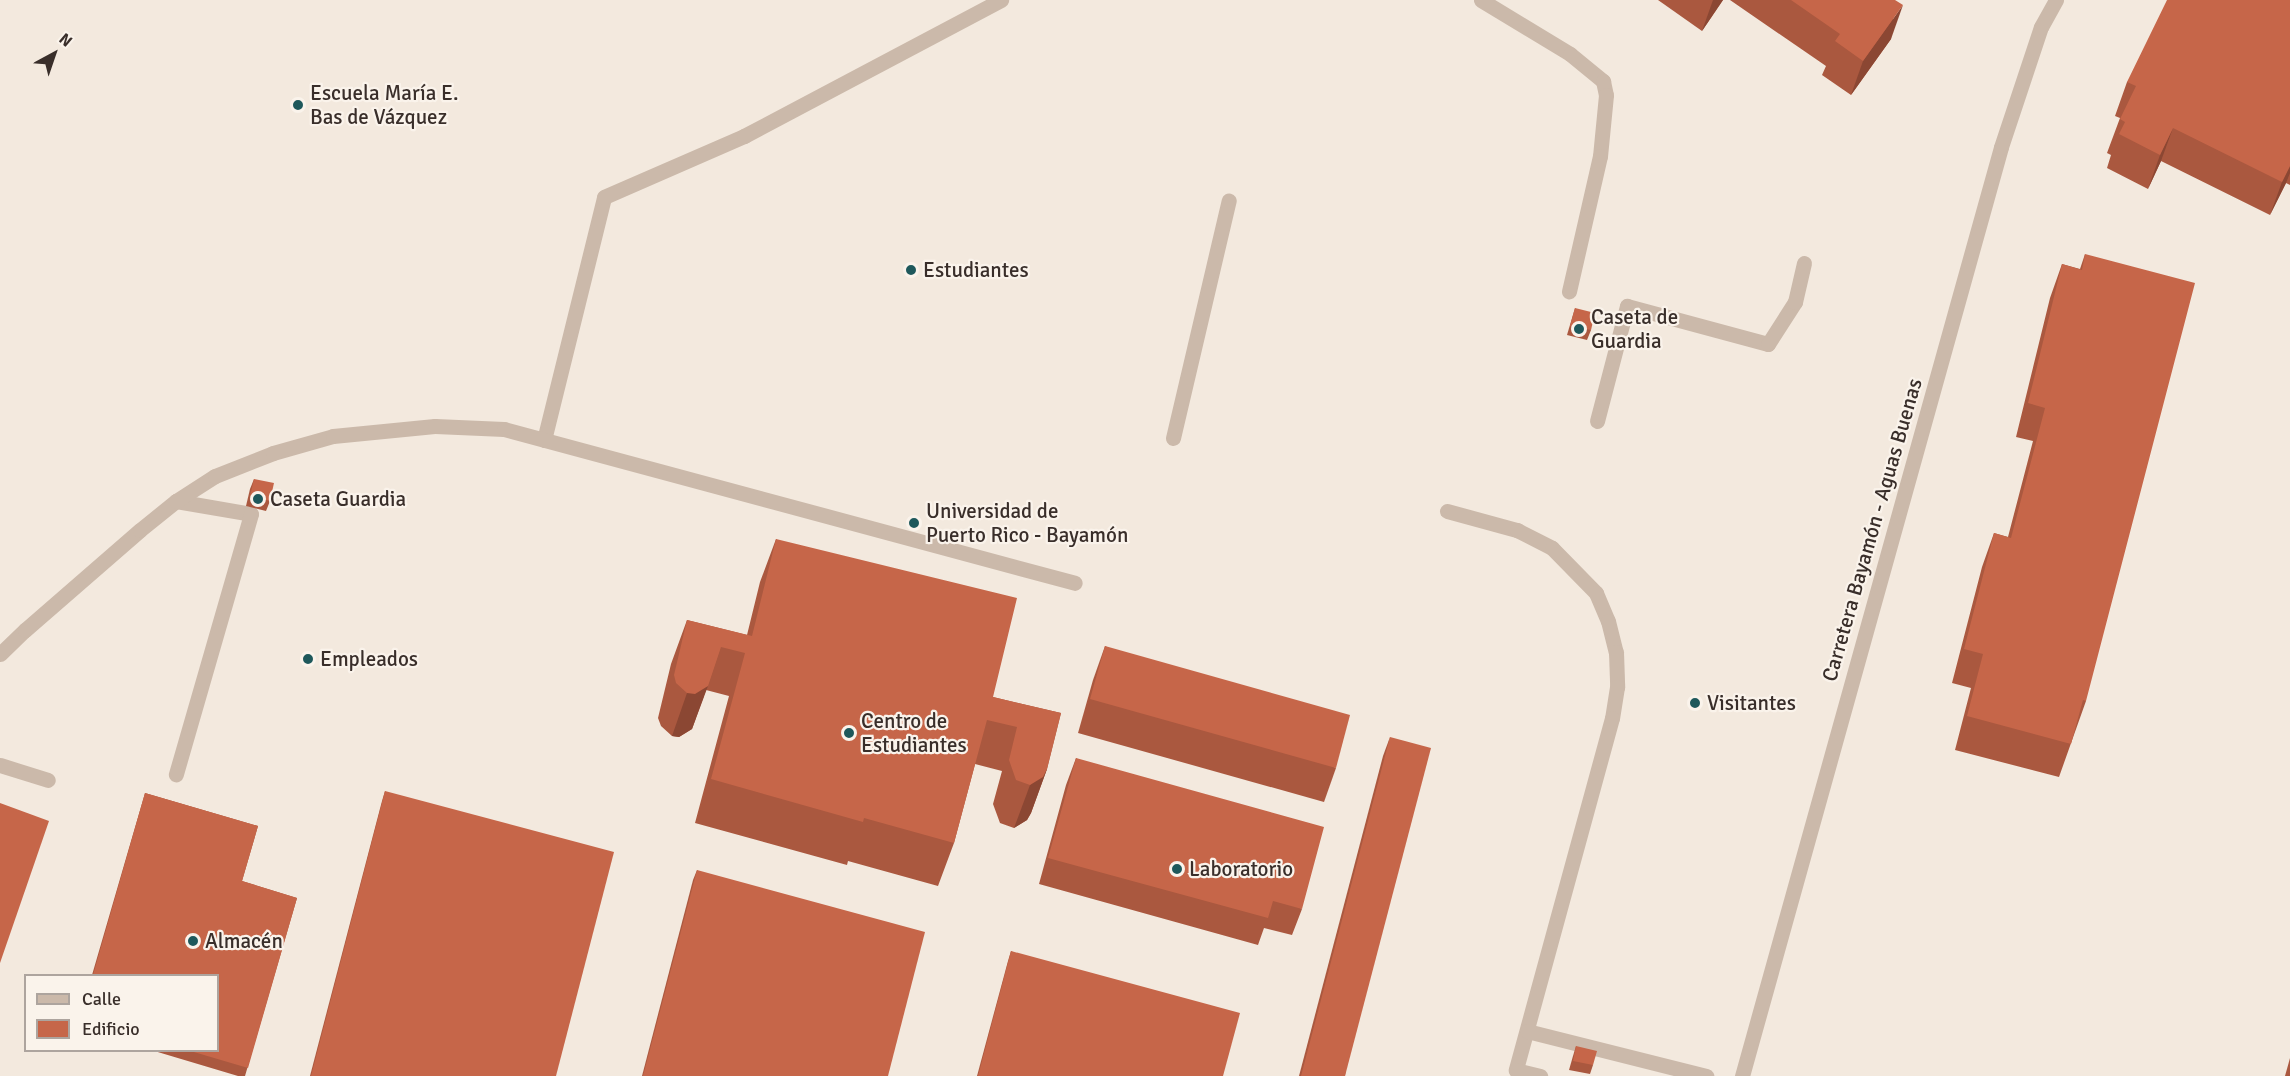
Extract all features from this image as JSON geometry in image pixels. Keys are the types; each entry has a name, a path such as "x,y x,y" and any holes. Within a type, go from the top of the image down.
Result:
{"street":[{"path":"543,440 604,197 744,136 1001,0"},
{"path":"1481,0 1570,54 1603,81 1606,95 1600,156 1569,291"},
{"name":"Carretera Bayamón - Aguas Buenas","path":"1742,1076 2001,147 2041,27 2056,0"},
{"path":"1173,438 1229,200"},
{"path":"1597,420 1627,306 1768,344 1795,302 1804,263"},
{"path":"0,654 65,594 176,501 215,476 273,453 333,436 435,426 504,429 1075,583"},
{"path":"176,501 251,514 176,774"},
{"path":"1448,511 1517,530 1552,548 1596,593 1608,621 1616,652 1617,687 1612,718 1516,1070 1540,1076"},
{"path":"0,765 48,780"},
{"path":"1527,1031 1706,1076"}],"building":[{"path":"1791,0 1895,0 1903,5 1863,61 1835,41 1840,34"},
{"path":"2167,0 2290,0 2290,166 2282,182 2173,128 2160,155 2119,134 2125,122 2120,119 2136,86 2127,82"},
{"path":"2085,254 2195,283 2086,701 2083,700 2071,744 1967,716 1983,654 1964,649 1994,533 2011,538 2045,408 2028,403 2062,264 2082,270"},
{"path":"1575,308 1595,313 1591,330 1570,326"},
{"path":"254,479 274,483 270,501 250,496"},
{"name":"Centro de Estudiantes","path":"776,539 1017,598 993,697 1061,713 1043,777 1030,785 1016,780 1009,760 1017,727 987,720 954,843 864,818 863,822 711,779 745,653 721,647 708,686 695,694 687,693 676,683 674,675 687,620 752,636"},
{"path":"1105,646 1350,715 1336,768 1090,699"},
{"name":"Laboratorio","path":"1390,737 1431,748 1345,1076 1301,1076"},
{"name":"Laboratorio","path":"1076,758 1324,827 1302,909 1273,901 1268,918 1048,858"},
{"path":"385,791 614,852 556,1076 311,1076"},
{"name":"Almacén","path":"145,793 258,826 242,881 297,898 248,1068 194,1052 219,1052 219,974 93,974"},
{"path":"0,803 49,821 0,963"},
{"path":"697,870 925,932 888,1076 643,1076"},
{"path":"1011,951 1240,1013 1223,1076 978,1076"},
{"path":"1576,1046 1597,1051 1593,1065 1573,1061"}],"place":[{"name":"Escuela María E. Bas de Vázquez","path":"298,105"},
{"name":"Estudiantes","path":"911,270"},
{"name":"Caseta de Guardia","path":"1579,329"},
{"name":"Caseta Guardia","path":"258,499"},
{"name":"Universidad de Puerto Rico - Bayamón","path":"914,523"},
{"name":"Empleados","path":"308,659"},
{"name":"Visitantes","path":"1695,703"},
{"name":"Centro de Estudiantes","path":"849,733"},
{"name":"Laboratorio","path":"1177,869"},
{"name":"Almacén","path":"193,941"}]}
